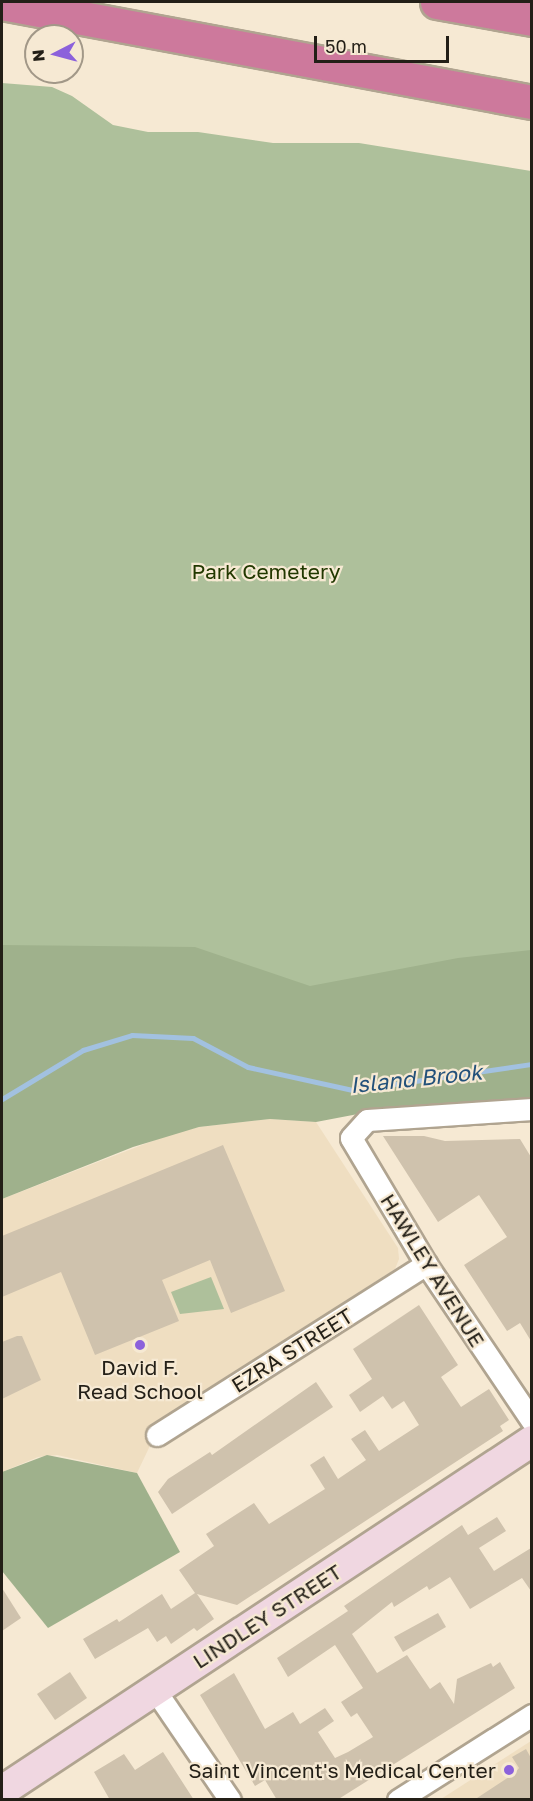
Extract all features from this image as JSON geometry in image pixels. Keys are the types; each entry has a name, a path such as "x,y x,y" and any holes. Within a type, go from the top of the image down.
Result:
{"highway":[{"path":"437,2 516,16"},
{"path":"2,3 526,101"},
{"path":"2,14 56,14"}],"main road":[{"name":"LINDLEY STREET","path":"2,1791 531,1441"}],"street":[{"name":"HAWLEY AVENUE","path":"531,1109 367,1120 351,1138 426,1264 531,1421"},
{"name":"EZRA STREET","path":"157,1435 426,1264"},
{"path":"155,1690 230,1800"},
{"path":"398,1800 531,1714"}],"shaded area":[{"name":"David F. Read School","path":"270,1119 316,1122 398,1248 399,1259 395,1269 168,1417 157,1431 137,1473 57,1455 38,1457 2,1472 2,1199 168,1135 199,1127"},
{"name":"Saint Vincent's Medical Center","path":"531,1741 531,1799 441,1799"}],"green space":[{"name":"Park Cemetery","path":"2,83 52,87 72,96 113,125 148,132 198,132 273,143 359,143 531,171 531,1033 2,972"},
{"path":"2,945 195,947 310,986 458,958 531,950 531,1100 379,1110 316,1122 270,1119 199,1127 133,1147 2,1199"},
{"path":"211,1277 224,1309 180,1314 171,1292"},
{"path":"47,1455 137,1473 180,1552 48,1628 2,1571 2,1472"}],"building":[{"path":"383,1136 424,1136 445,1141 520,1139 531,1157 531,1341 520,1323 507,1331 464,1265 507,1237 479,1195 438,1222"},
{"path":"223,1145 285,1291 231,1313 210,1260 162,1280 179,1321 95,1355 61,1272 2,1297 2,1236"},
{"path":"419,1305 458,1365 441,1377 461,1407 489,1389 509,1420 500,1426 503,1431 237,1605 197,1594 214,1619 197,1631 194,1628 171,1644 166,1636 157,1642 148,1628 95,1659 83,1639 117,1619 119,1622 162,1594 171,1609 195,1593 179,1570 214,1546 206,1534 254,1503 269,1524 325,1489 310,1465 324,1456 338,1479 366,1460 351,1439 365,1430 379,1451 419,1425 404,1401 392,1409 383,1396 360,1412 349,1395 372,1379 353,1349"},
{"path":"22,1336 41,1380 2,1399 2,1342"},
{"path":"316,1382 333,1407 172,1514 158,1492 168,1479 210,1452 212,1455"},
{"path":"497,1517 506,1531 479,1548 494,1571 531,1548 531,1591 522,1578 470,1609 450,1577 429,1590 427,1586 394,1607 392,1602 352,1634 377,1673 407,1655 430,1689 440,1682 454,1704 457,1679 491,1663 493,1667 500,1662 515,1688 337,1800 277,1800 265,1780 255,1786 200,1695 234,1673 265,1729 293,1712 300,1724 325,1708 334,1721 318,1732 335,1758 348,1752 373,1737 357,1713 351,1717 341,1702 363,1688 335,1645 288,1677 277,1658 348,1611 344,1606 462,1525 468,1535"},
{"path":"2,1588 21,1618 2,1631"},
{"path":"438,1613 446,1627 403,1652 394,1637"},
{"path":"70,1672 87,1698 55,1720 37,1694"},
{"path":"526,1749 531,1758 531,1800 474,1800 515,1773 519,1768 512,1757"},
{"path":"163,1752 194,1800 110,1800 94,1772 124,1754 135,1770"}],"waterway":[{"name":"Island Brook","path":"2,1099 83,1050 132,1035 193,1038 248,1067 353,1090 532,1064"}],"place":[{"name":"David F. Read School","path":"140,1345"},
{"name":"Saint Vincent's Medical Center","path":"509,1770"}]}
